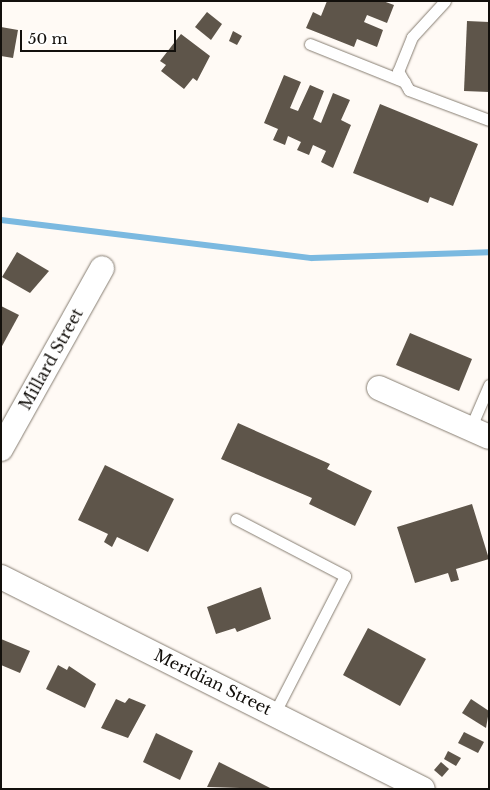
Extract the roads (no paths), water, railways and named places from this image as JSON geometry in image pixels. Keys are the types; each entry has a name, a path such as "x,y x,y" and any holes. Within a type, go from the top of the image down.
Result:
{"street":[{"name":"Millard Street","path":"1,449 102,268"},
{"path":"379,388 479,433"},
{"name":"Meridian Street","path":"1,577 275,712 423,789"}],"lane":[{"path":"446,1 412,37 398,71 409,90 489,120"},
{"path":"310,44 405,82"},
{"path":"479,433 489,385"},
{"path":"236,519 345,576 275,712"}],"waterway":[{"path":"1,220 312,258 489,252"}]}
